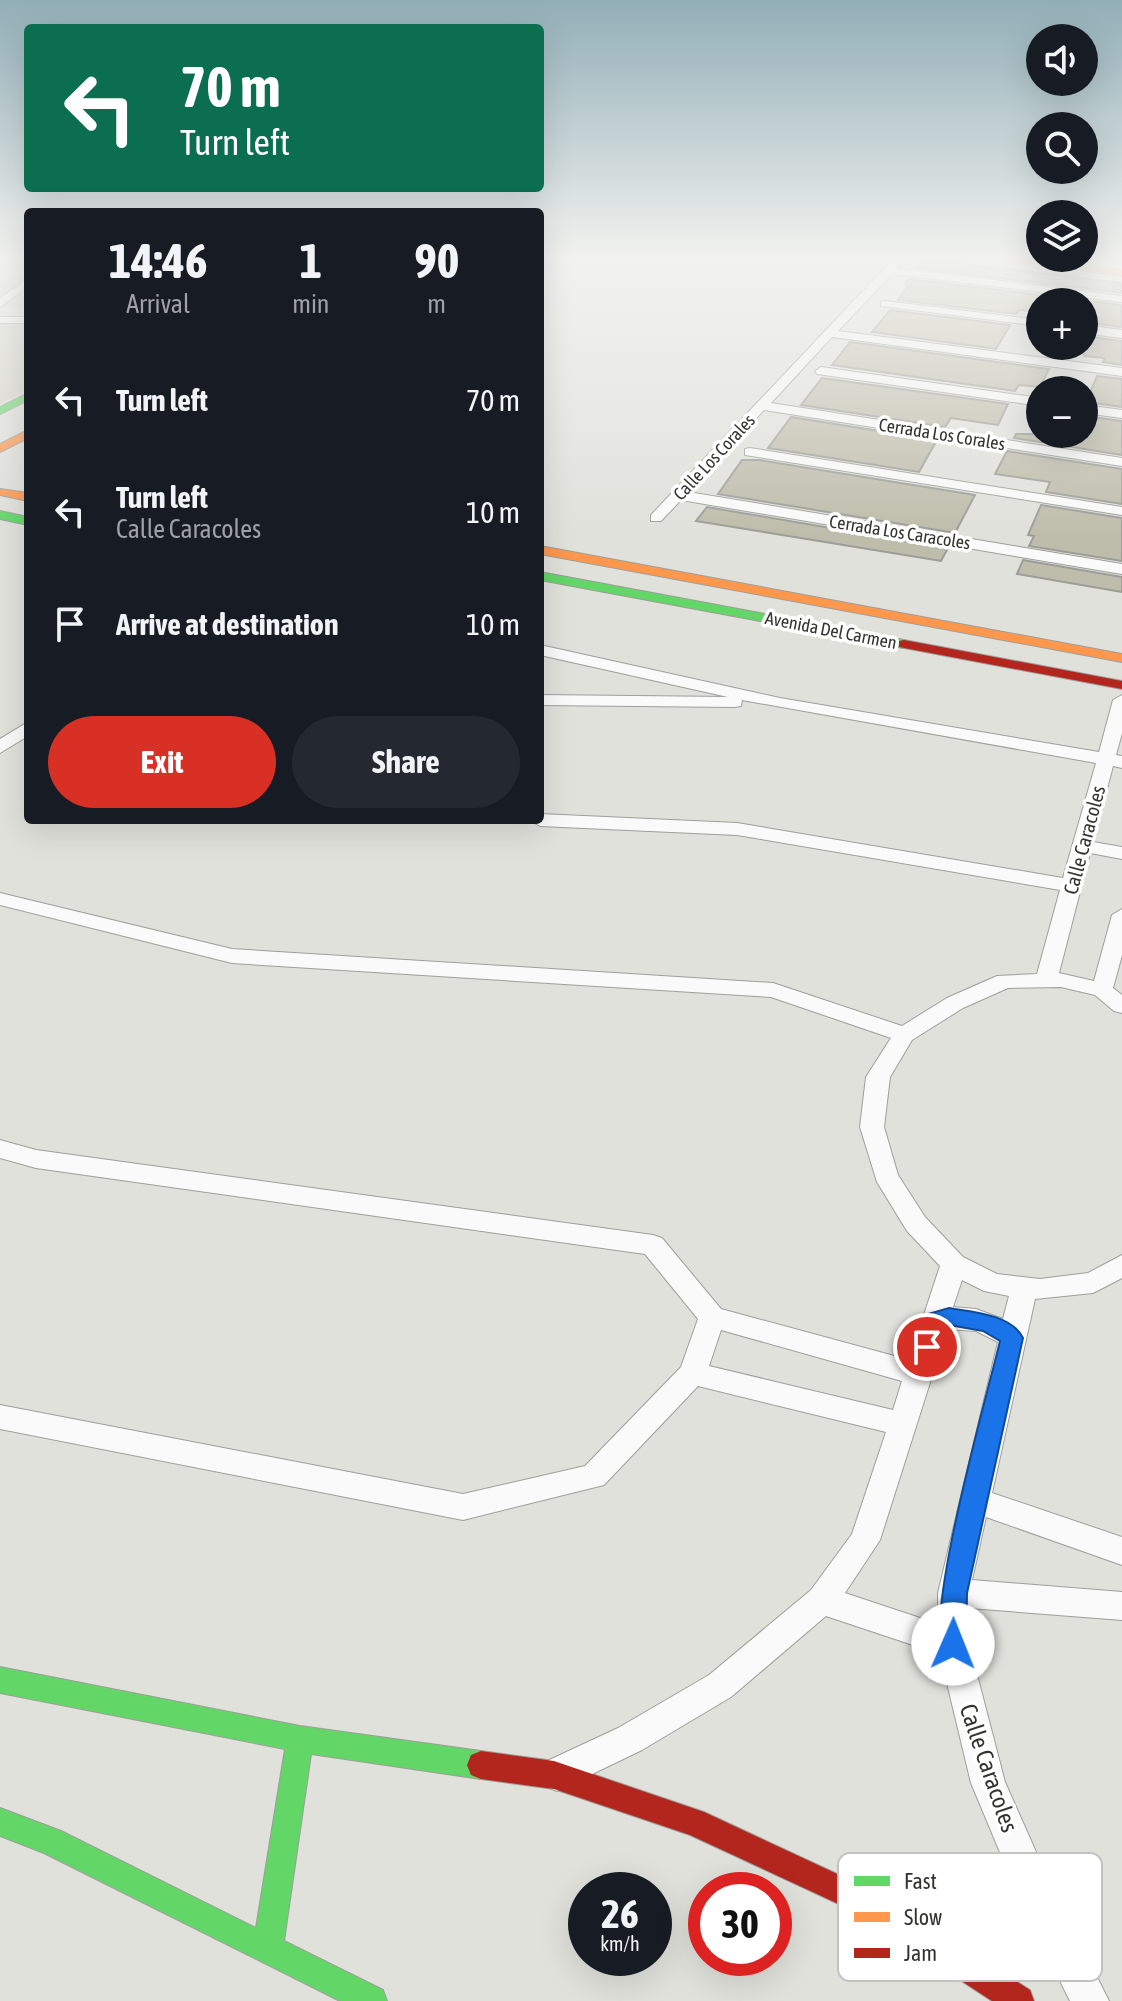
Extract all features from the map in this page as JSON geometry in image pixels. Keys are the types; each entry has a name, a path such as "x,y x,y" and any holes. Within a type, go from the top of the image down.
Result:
{"main road":[{"path":"0,411 24,398"},
{"path":"0,449 24,435"},
{"path":"0,492 24,496"},
{"path":"0,512 24,497"},
{"path":"0,512 24,520"},
{"name":"Avenida Del Carmen","path":"544,551 1122,658"},
{"name":"Avenida Del Carmen","path":"544,577 1122,685"},
{"path":"991,660 1002,636"},
{"path":"0,1680 300,1739 554,1775 694,1822 838,1889"},
{"path":"268,1948 300,1739"},
{"path":"0,1822 51,1841 372,2001"},
{"path":"988,1981 1019,2001"}],"street":[{"name":"Calle Los Corales","path":"656,518 814,349"},
{"path":"952,349 1122,372"},
{"path":"821,371 1026,400"},
{"name":"Cerrada Los Corales","path":"762,406 1122,462"},
{"path":"1098,411 1122,414"},
{"path":"750,452 1122,511"},
{"name":"Cerrada Los Caracoles","path":"678,495 1122,569"},
{"path":"544,651 780,703 1114,761"},
{"path":"544,700 780,703"},
{"name":"Calle Caracoles","path":"1046,980 1083,846 1114,761 1122,700"},
{"path":"4,745 24,730"},
{"path":"4,745 24,747"},
{"path":"544,820 737,829 1072,886"},
{"path":"1083,846 1122,853"},
{"path":"0,899 232,956 773,990 904,1035"},
{"path":"1102,990 1119,937 1122,915"},
{"path":"1122,1006 1102,990 1061,980 1005,981 955,1003 904,1035 878,1077 872,1127 886,1176 916,1224 954,1264 993,1284 1040,1289 1093,1283 1122,1288"},
{"path":"0,1149 36,1159 653,1245 712,1317 918,1374"},
{"path":"554,1775 630,1739 720,1686 822,1600 865,1540 954,1264"},
{"path":"1093,1283 1122,1265"},
{"name":"Calle Caracoles","path":"1018,1853 988,1783 953,1644 954,1593 1024,1287"},
{"path":"0,1417 463,1507 594,1476 693,1373 712,1317"},
{"path":"936,1320 967,1318 988,1323 1012,1338"},
{"path":"693,1373 902,1424"},
{"path":"975,1500 1122,1551"},
{"path":"954,1593 1122,1606"},
{"path":"822,1600 953,1644"},
{"name":"Calle Caracoles","path":"1080,1981 1090,2001"}],"shaded area":[{"path":"0,349 24,349 24,392 0,404"}],"building":[{"path":"844,349 904,349 1049,369 1046,376 1026,376 1026,386 1019,385 1015,391 832,365"},
{"path":"1098,349 1122,349 1122,365 1103,362 1105,358 1098,357"},
{"path":"1098,376 1122,379 1122,407 1098,404"},
{"path":"822,378 1008,404 998,425 951,418 945,427 801,405"},
{"path":"791,417 937,440 919,472 768,448"},
{"path":"1098,418 1122,421 1122,455 1078,448 1098,448"},
{"path":"1016,434 1026,434 1026,440 1014,438"},
{"path":"1007,451 1122,469 1122,504 1046,492 1050,482 995,474"},
{"path":"742,460 759,460 975,495 955,533 718,494"},
{"path":"1041,505 1122,518 1122,561 1029,546 1034,536 1028,535"},
{"path":"707,507 948,548 941,561 696,521"},
{"path":"1023,560 1122,577 1122,592 1017,574"}],"traffic: fast":[{"path":"0,411 24,398"},
{"path":"0,515 24,520"},
{"path":"544,577 904,644"},
{"path":"0,1680 300,1739 481,1765"},
{"path":"268,1948 300,1739"},
{"path":"0,1822 51,1841 372,2001"}],"traffic: slow":[{"path":"0,449 24,435"},
{"path":"0,492 24,496"},
{"path":"544,551 1122,658"}],"traffic: jam":[{"path":"904,644 1122,685"},
{"path":"481,1765 554,1775 694,1822 838,1889"},
{"path":"988,1981 1019,2001"}],"route":[{"path":"927,1347 936,1320 949,1317 988,1323 1012,1338 954,1593 953,1644"}]}
